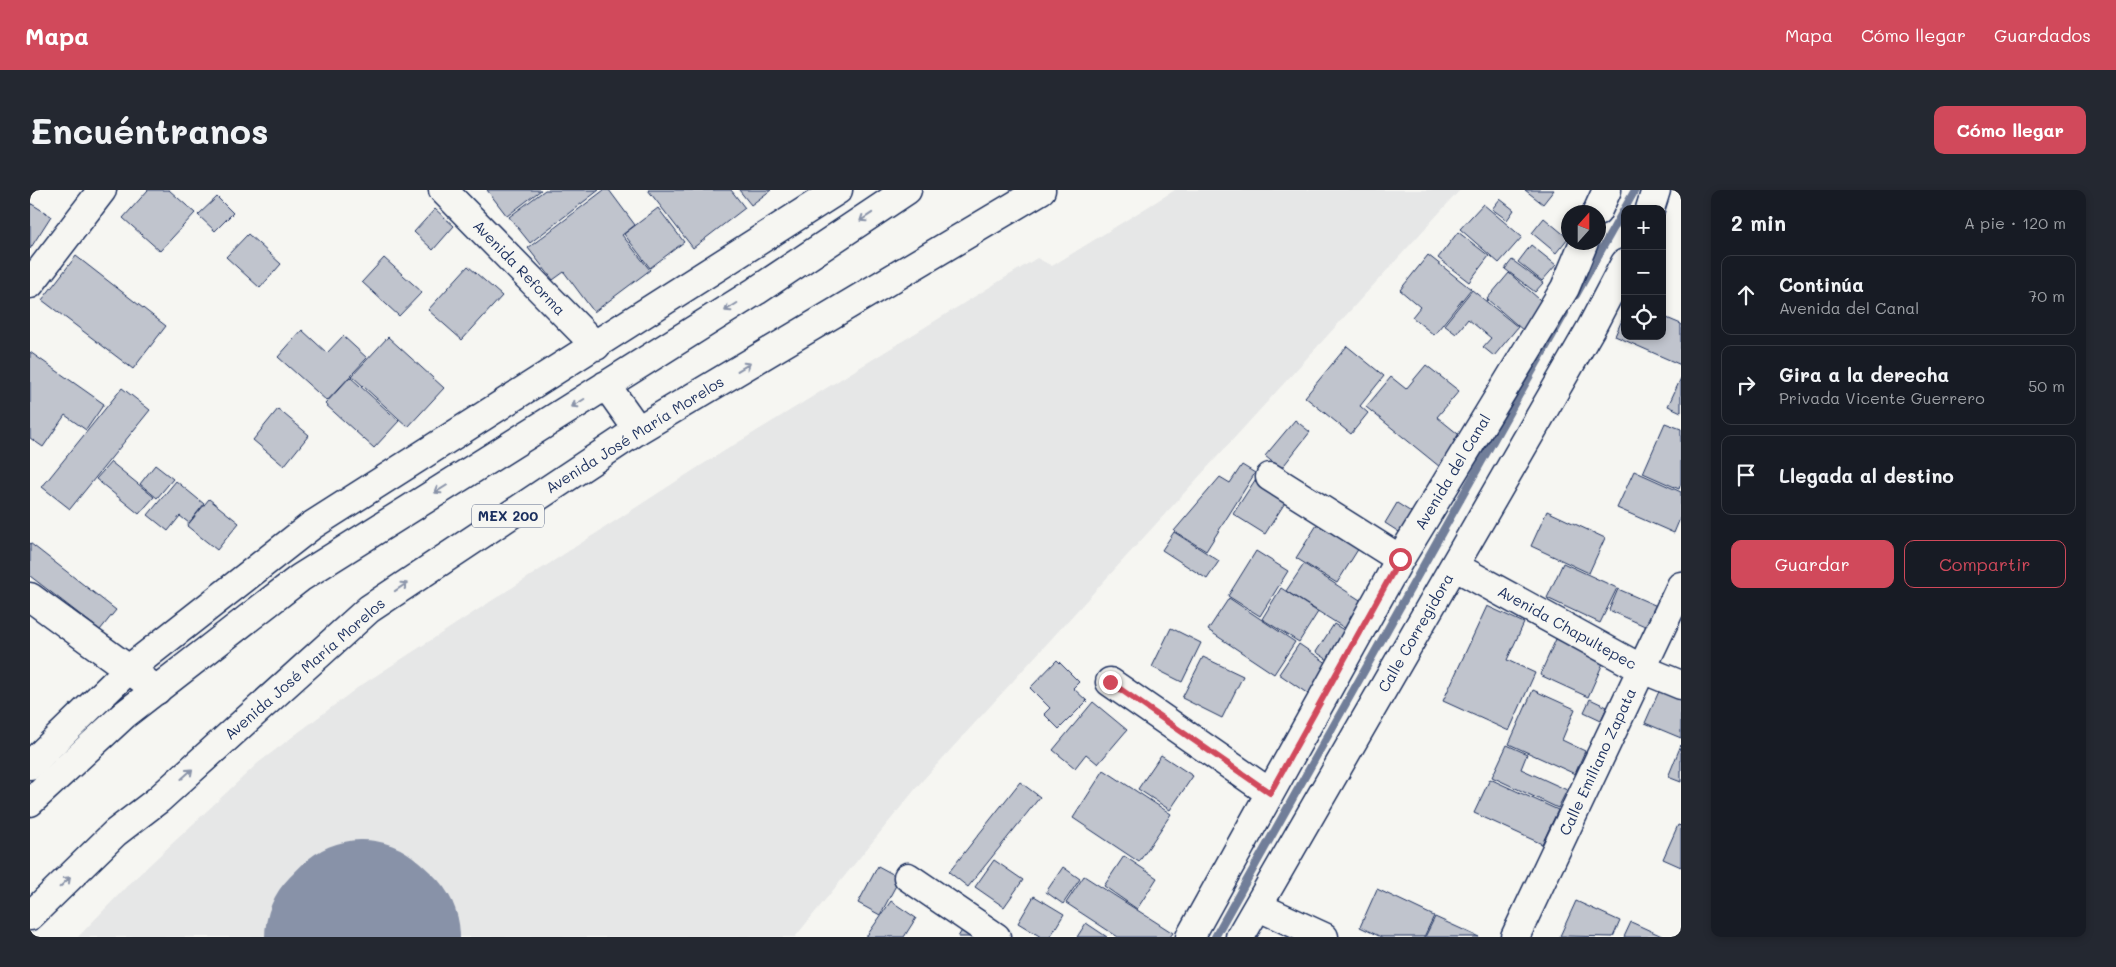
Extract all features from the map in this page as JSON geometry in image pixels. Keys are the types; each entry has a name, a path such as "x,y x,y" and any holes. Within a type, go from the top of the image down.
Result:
{"main road":[{"path":"30,284 102,190"},
{"name":"Avenida Reforma","path":"443,190 596,346"},
{"path":"30,765 129,669 311,526 838,190"},
{"path":"30,802 124,715 300,578 756,291 907,190"},
{"name":"Avenida José María Morelos","path":"30,916 115,833 158,800 369,609 638,430 1041,190"},
{"path":"1600,205 1607,190"},
{"path":"1651,205 1656,190"},
{"name":"Avenida del Canal","path":"1190,937 1400,559 1565,288 1581,250"},
{"name":"Calle Corregidora","path":"1240,937 1591,328 1621,271"},
{"path":"606,385 638,430"},
{"path":"1270,477 1400,559"},
{"name":"Avenida Chapultepec","path":"1454,566 1642,670 1681,686"},
{"name":"Calle Emiliano Zapata","path":"1515,937 1681,586"},
{"path":"30,597 157,690"},
{"path":"1110,682 1270,793"},
{"path":"908,877 996,937"},
{"path":"1259,907 1324,937"}],"shaded area":[{"path":"1175,190 1460,190 922,781 795,937 78,937 127,886 258,763 357,688 700,466 1037,258 1052,266"}],"building":[{"path":"148,190 169,190 195,213 160,251 123,218"},
{"path":"487,190 541,190 507,216"},
{"path":"545,190 599,190 530,243 509,217"},
{"path":"604,190 609,190 635,225 622,235 650,270 594,312 564,272 553,280 528,248"},
{"path":"648,190 731,190 745,208 693,248"},
{"path":"739,190 771,190 751,205"},
{"path":"1525,190 1554,190 1543,204"},
{"path":"217,197 233,213 215,231 198,215"},
{"path":"1500,199 1514,210 1507,220 1492,209"},
{"path":"30,203 51,216 30,249"},
{"path":"1483,204 1522,237 1499,263 1460,229"},
{"path":"658,208 684,242 650,268 624,234"},
{"path":"435,209 454,226 433,250 414,232"},
{"path":"1544,218 1561,232 1561,247 1556,253 1532,233"},
{"path":"1458,232 1489,256 1469,282 1438,258"},
{"path":"248,234 281,264 260,288 226,257"},
{"path":"1531,245 1556,265 1542,281 1518,262"},
{"path":"1428,255 1471,289 1434,335 1412,317 1420,307 1400,290"},
{"path":"76,256 166,326 133,369 42,300"},
{"path":"384,258 422,292 399,316 362,282"},
{"path":"1512,260 1543,283 1535,292 1505,269"},
{"path":"468,266 502,296 462,340 428,310"},
{"path":"1509,273 1546,305 1524,331 1487,299"},
{"path":"1472,290 1518,327 1494,356 1483,347 1491,338 1468,319 1456,334 1444,325"},
{"path":"1666,318 1681,324 1681,365 1624,340 1666,340"},
{"path":"1621,322 1621,339 1615,336"},
{"path":"302,330 327,353 343,336 367,358 327,401 278,357"},
{"path":"388,337 444,388 408,427 352,376"},
{"path":"1347,346 1384,376 1360,406 1368,413 1351,434 1305,397"},
{"path":"30,352 104,404 86,430 65,415 43,447 30,438"},
{"path":"1426,365 1459,391 1437,417 1463,438 1440,467 1366,407 1391,377 1406,389"},
{"path":"350,377 399,421 374,448 325,404"},
{"path":"1681,378 1681,412 1668,406"},
{"path":"122,388 150,410 70,509 42,487"},
{"path":"278,409 309,435 284,466 253,440"},
{"path":"1295,420 1310,432 1281,469 1265,456"},
{"path":"1665,423 1681,429 1681,483 1679,489 1643,473"},
{"path":"111,462 154,497 139,514 96,479"},
{"path":"155,465 173,479 157,498 140,484"},
{"path":"1242,465 1255,473 1206,551 1174,531 1220,477 1230,483"},
{"path":"1634,471 1681,492 1681,516 1674,533 1617,508"},
{"path":"1259,474 1290,495 1265,534 1233,514"},
{"path":"176,481 204,504 189,523 180,516 168,531 148,515"},
{"path":"209,499 239,523 217,550 187,526"},
{"path":"1397,503 1419,517 1407,537 1385,523"},
{"path":"1547,511 1605,538 1589,573 1531,546"},
{"path":"1322,517 1362,543 1337,583 1296,558"},
{"path":"1174,532 1219,561 1207,579 1162,550"},
{"path":"30,543 116,610 100,630 30,576"},
{"path":"1256,551 1288,571 1260,616 1228,596"},
{"path":"1563,563 1617,588 1600,623 1547,598"},
{"path":"1304,564 1371,607 1354,634 1286,591"},
{"path":"1281,588 1318,612 1299,642 1262,619"},
{"path":"1618,589 1657,606 1647,627 1609,610"},
{"path":"1229,598 1295,642 1274,674 1208,630"},
{"path":"1487,606 1524,623 1507,660 1535,673 1509,731 1443,701"},
{"path":"1334,624 1355,637 1337,666 1316,652"},
{"path":"1171,628 1201,643 1182,682 1152,667"},
{"path":"1556,639 1604,661 1588,697 1540,675"},
{"path":"1299,644 1337,670 1317,700 1279,674"},
{"path":"1203,657 1243,676 1222,718 1182,698"},
{"path":"1057,660 1079,682 1073,688 1087,701 1059,729 1044,714 1050,708 1030,688"},
{"path":"1660,689 1681,698 1681,738 1645,723"},
{"path":"1533,690 1575,709 1562,740 1585,751 1575,774 1509,744"},
{"path":"1590,699 1607,707 1601,720 1584,712"},
{"path":"1093,702 1127,730 1098,764 1086,754 1075,768 1053,750"},
{"path":"1507,745 1527,754 1521,769 1567,790 1558,808 1492,777"},
{"path":"1681,745 1681,782 1668,777"},
{"path":"1161,755 1193,776 1170,810 1138,789"},
{"path":"1104,770 1171,814 1139,862 1073,818"},
{"path":"1490,779 1558,810 1542,844 1474,813"},
{"path":"1020,782 1040,797 968,887 949,872"},
{"path":"1678,825 1681,826 1681,867 1663,859"},
{"path":"1124,856 1157,878 1137,909 1104,886"},
{"path":"994,860 1023,880 1004,907 975,887"},
{"path":"878,866 900,878 880,915 858,903"},
{"path":"1063,867 1080,879 1063,904 1046,892"},
{"path":"1084,876 1173,933 1170,937 1118,937 1066,903"},
{"path":"1377,889 1434,916 1424,937 1381,937 1360,927"},
{"path":"1034,896 1064,914 1050,937 1041,937 1018,923"},
{"path":"891,901 916,918 904,937 866,937"},
{"path":"1576,901 1620,921 1613,937 1560,936"},
{"path":"1435,917 1479,937 1425,937"},
{"path":"1631,922 1664,937 1624,937"},
{"path":"1086,923 1107,937 1077,937"},
{"path":"964,927 979,937 958,937"}],"waterway":[{"path":"1576,295 1635,190"},
{"path":"1215,937 1565,313"}],"runway":[{"path":"350,937 362,925 375,937"}],"route":[{"path":"1110,682 1270,793 1400,559"}]}
